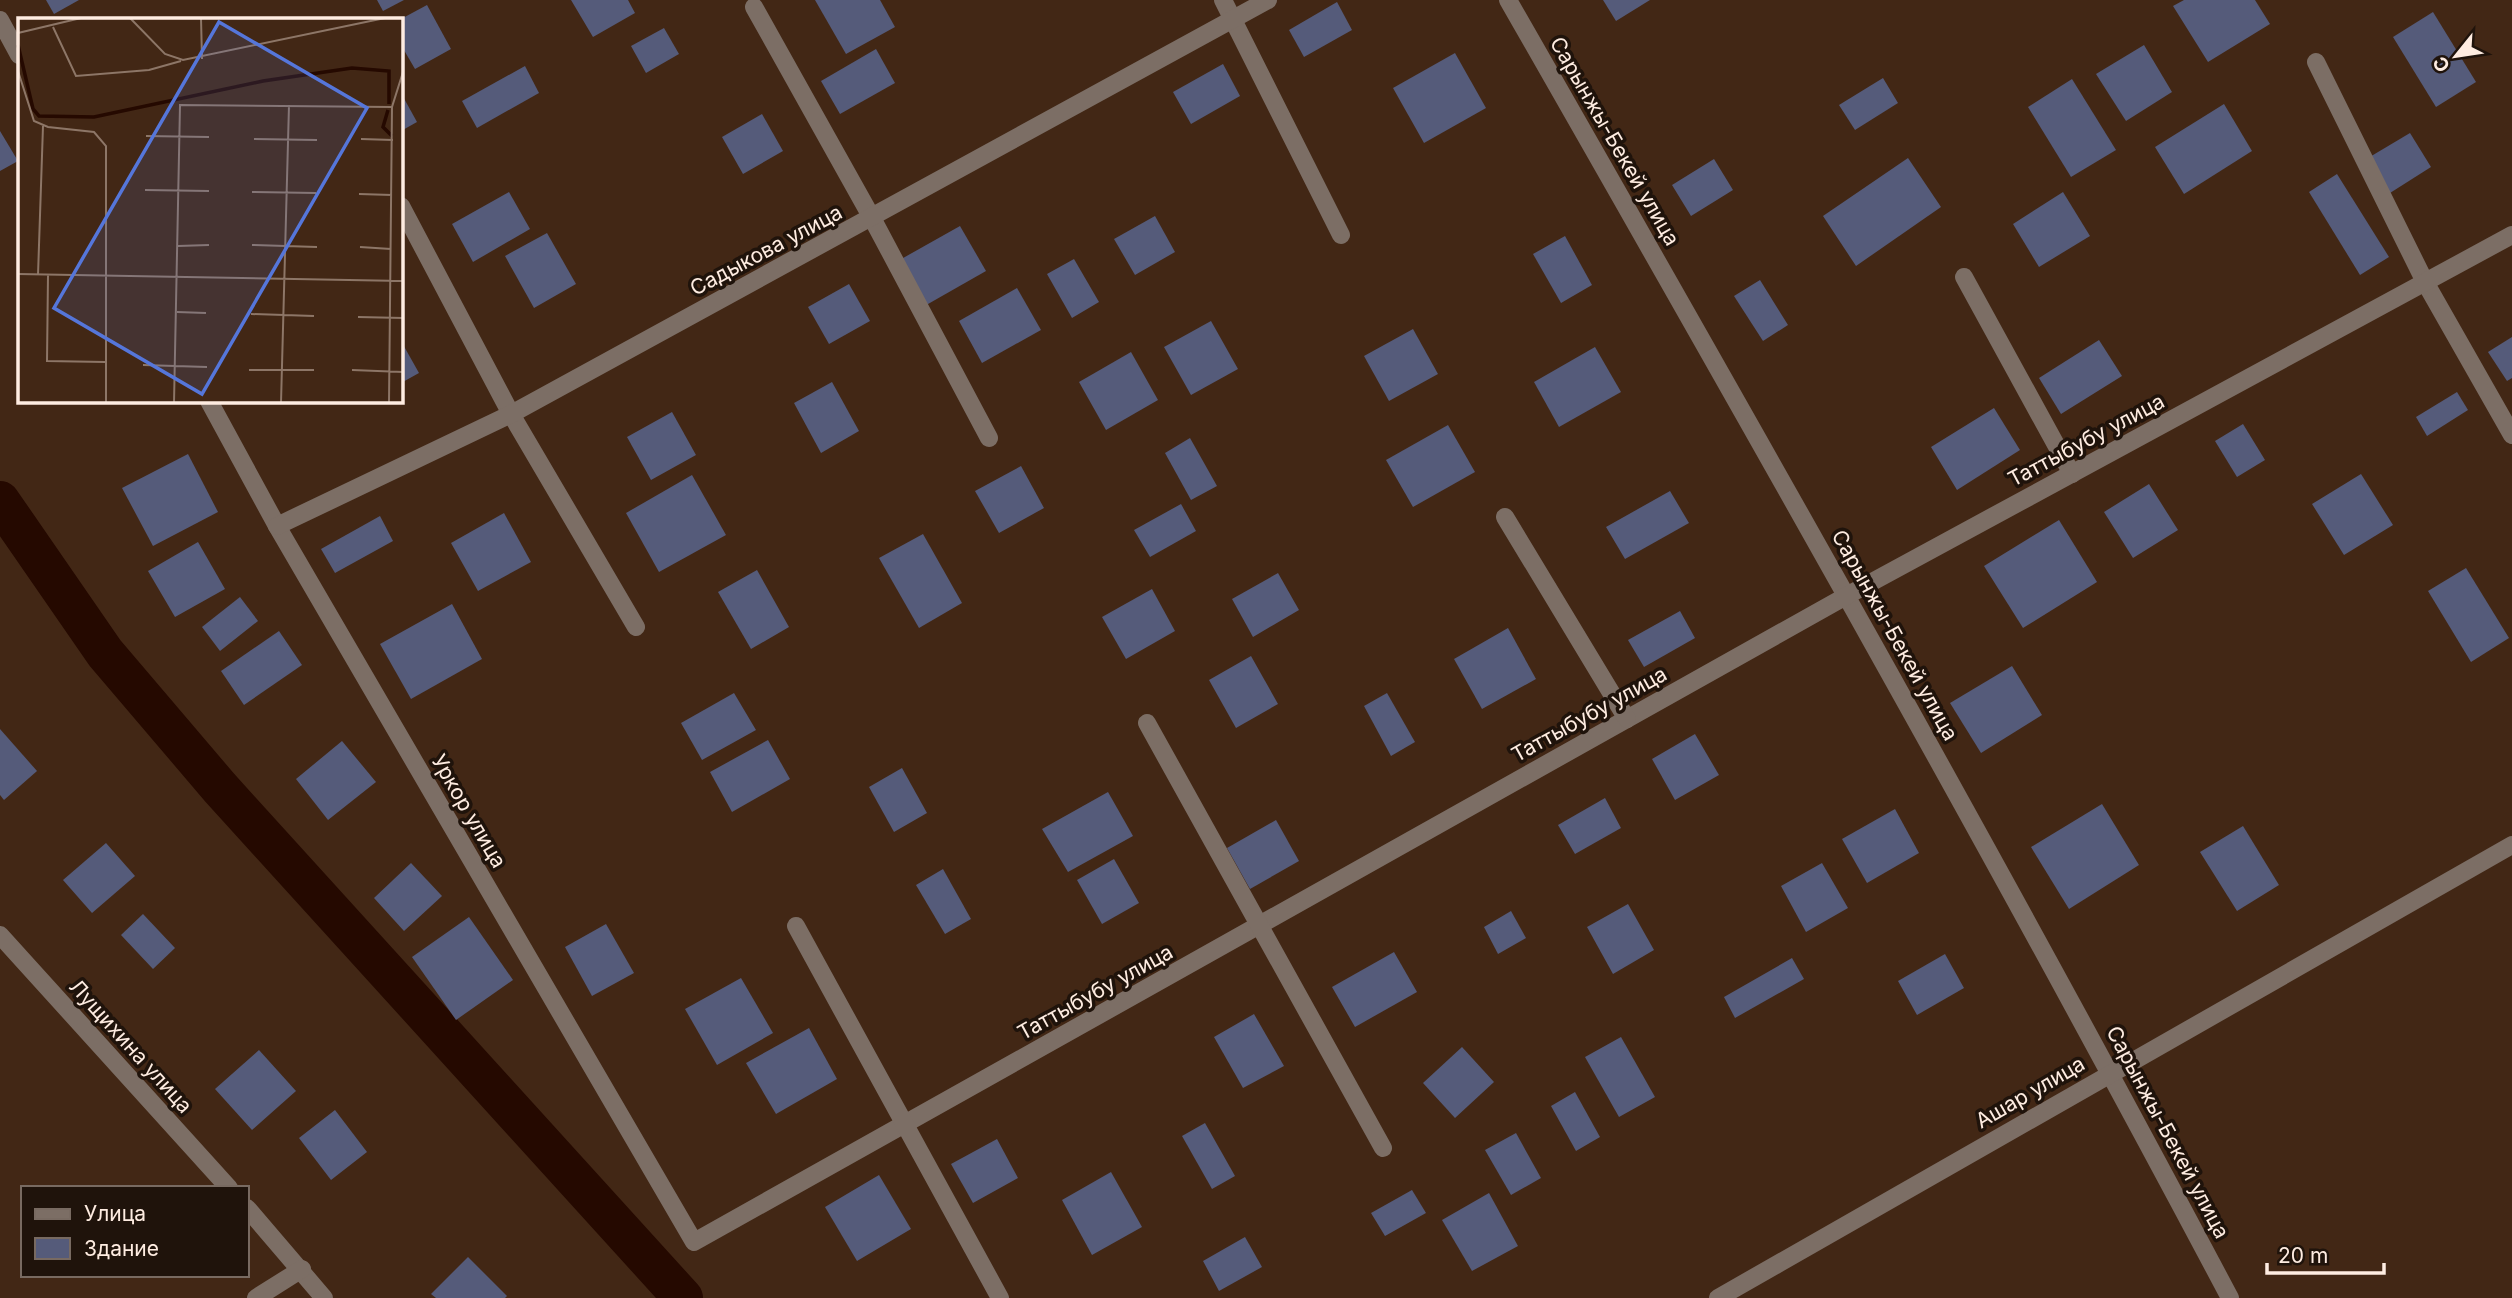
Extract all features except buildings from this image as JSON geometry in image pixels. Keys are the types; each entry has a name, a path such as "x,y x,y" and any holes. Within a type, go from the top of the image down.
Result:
{"street":[{"path":"1223,0 1341,235"},
{"name":"Садыкова улица","path":"277,526 511,414 1268,0"},
{"name":"Сарынжы-Бекей улица","path":"1508,0 1848,596 2110,1072 2230,1298"},
{"path":"754,7 872,218 989,438"},
{"path":"0,20 18,53"},
{"path":"2316,62 2425,282 2512,435"},
{"path":"402,208 511,414 636,627"},
{"name":"Таттыбубу улица","path":"694,1242 1848,596 2512,235"},
{"path":"1964,277 2071,474"},
{"name":"Уркор улица","path":"210,402 277,526 694,1242"},
{"path":"1505,517 1627,719"},
{"path":"1147,723 1383,1148"},
{"name":"Ашар улица","path":"1718,1298 2512,845"},
{"path":"796,926 1000,1298"},
{"name":"Лущихина улица","path":"0,935 227,1186"},
{"path":"248,1209 302,1269 324,1298"},
{"path":"256,1298 302,1269"}],"waterway":[{"path":"0,501 105,653 220,788 683,1298"}]}
